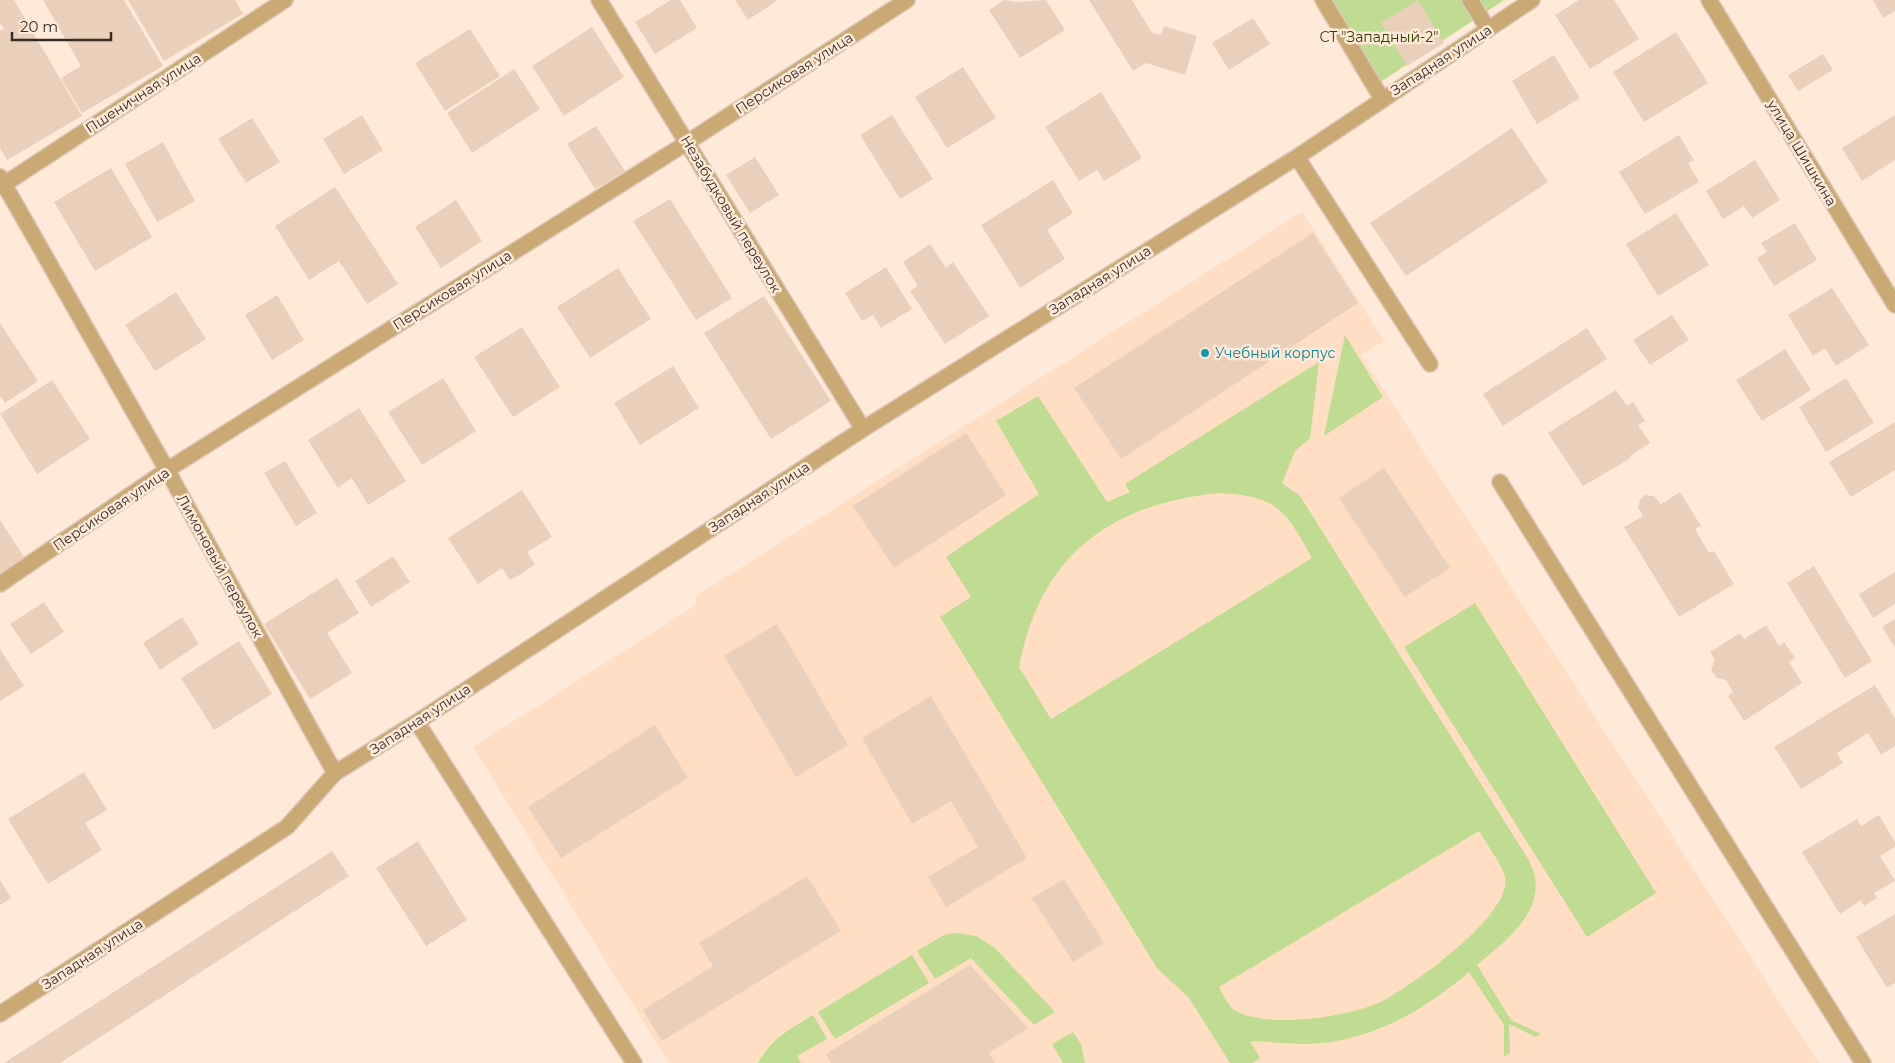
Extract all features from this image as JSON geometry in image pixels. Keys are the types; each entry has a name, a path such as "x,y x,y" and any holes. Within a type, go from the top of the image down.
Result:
{"street":[{"name":"Пшеничная улица","path":"1,182 285,0"},
{"name":"Незабудковый переулок","path":"599,0 688,142 862,429"},
{"name":"Персиковая улица","path":"0,584 167,470 688,142 907,0"},
{"path":"1323,0 1382,100"},
{"path":"1470,0 1488,29"},
{"name":"Западная улица","path":"0,1014 286,826 335,773 417,722 862,429 1297,157 1532,0"},
{"name":"улица Шишкина","path":"1709,0 1895,306"},
{"path":"1297,157 1430,364"},
{"name":"Лимоновый переулок","path":"1,182 167,470 335,773"},
{"path":"1500,482 1863,1063"},
{"path":"417,722 634,1063"}],"shaded area":[{"path":"1302,212 1384,341 1361,355 1819,1063 669,1063 473,747 696,605 696,596"}],"green space":[{"name":"СТ \"Западный-2\"","path":"1313,0 1504,0 1367,91"},
{"path":"1345,335 1383,397 1324,436"},
{"path":"1319,362 1310,438 1295,451 1282,483 1300,496 1528,859 1535,877 1532,905 1518,928 1477,965 1511,1020 1541,1034 1536,1037 1509,1024 1510,1053 1504,1057 1504,1025 1469,972 1422,1007 1405,1017 1370,1032 1351,1038 1321,1043 1300,1044 1250,1041 1260,1058 1252,1063 1230,1063 1189,998 1157,968 940,617 971,597 946,557 1039,494 996,421 1038,396 1107,502 1130,492 1125,484","holes":["1218,493 1254,497 1277,508 1294,527 1312,558 1051,719 1019,667 1029,628 1044,594 1063,566 1085,542 1112,524 1144,510 1179,499","1479,831 1504,873 1503,893 1493,910 1476,930 1456,949 1411,983 1378,1003 1326,1017 1283,1020 1264,1019 1246,1015 1229,1005 1219,987"]},
{"path":"1475,603 1656,893 1587,937 1404,647"},
{"path":"956,933 976,936 995,948 1055,1012 1034,1025 971,958 935,979 917,951 944,935"},
{"path":"912,955 929,983 835,1039 818,1012"},
{"path":"813,1015 827,1039 797,1056 801,1063 758,1063 763,1054 775,1041"},
{"path":"1073,1032 1081,1044 1085,1063 1063,1063 1052,1044"}],"building":[{"path":"0,0 14,0 82,116 7,160 0,148 0,31 4,29 0,23"},
{"path":"43,0 124,0 163,66 82,113 61,78 81,66"},
{"path":"128,0 235,0 243,14 164,61"},
{"path":"671,0 680,0 697,28 655,54 635,22"},
{"path":"735,0 776,0 777,1 748,20"},
{"path":"1004,0 1017,2 1046,0 1065,30 1020,58 989,10"},
{"path":"1089,0 1132,0 1152,33 1161,35 1164,26 1197,36 1185,75 1146,63 1133,71"},
{"path":"1418,0 1444,43 1407,66 1381,23"},
{"path":"1579,0 1614,0 1639,39 1590,69 1555,15"},
{"path":"1873,0 1895,0 1895,11 1883,18"},
{"path":"1253,18 1270,44 1229,70 1212,43"},
{"path":"592,27 624,77 564,116 532,66"},
{"path":"470,29 500,76 445,111 415,63"},
{"path":"1676,32 1708,83 1644,122 1613,72"},
{"path":"1823,54 1833,70 1798,91 1788,75"},
{"path":"1554,55 1580,98 1537,124 1512,81"},
{"path":"963,67 996,118 947,148 915,97"},
{"path":"514,69 540,109 472,153 447,113"},
{"path":"1101,92 1142,158 1104,181 1097,170 1079,181 1045,127"},
{"path":"362,115 383,150 344,174 323,139"},
{"path":"892,115 933,179 900,199 860,135"},
{"path":"1895,115 1895,160 1862,181 1842,148"},
{"path":"252,118 280,162 246,183 218,139"},
{"path":"596,126 625,171 595,189 567,144"},
{"path":"1512,128 1548,182 1406,276 1370,223"},
{"path":"1679,135 1694,160 1688,163 1699,182 1645,214 1619,172"},
{"path":"163,142 195,201 157,222 125,164"},
{"path":"755,157 779,195 750,213 726,175"},
{"path":"1755,160 1780,200 1752,218 1744,206 1723,219 1706,191"},
{"path":"111,168 152,237 95,271 54,202"},
{"path":"1053,180 1073,213 1047,230 1065,259 1020,288 981,225"},
{"path":"335,187 398,284 367,304 339,261 309,280 275,226"},
{"path":"670,199 732,298 696,320 633,221"},
{"path":"456,200 482,241 441,268 415,227"},
{"path":"1676,213 1709,265 1658,296 1626,244"},
{"path":"1795,223 1817,260 1774,286 1757,258 1767,252 1761,243"},
{"name":"Учебный корпус","path":"1313,233 1358,303 1121,459 1074,388"},
{"path":"930,244 946,268 953,262 989,316 945,344 910,291 918,286 903,262"},
{"path":"886,267 912,309 881,328 873,315 862,321 845,293"},
{"path":"618,268 651,319 590,358 557,307"},
{"path":"1832,288 1869,345 1836,366 1825,348 1813,356 1788,315"},
{"path":"176,292 206,339 155,371 125,325"},
{"path":"277,295 304,340 272,360 245,315"},
{"path":"764,296 831,401 771,439 704,333"},
{"path":"1672,315 1689,340 1650,365 1633,340"},
{"path":"0,323 38,381 5,403 0,396"},
{"path":"522,327 560,387 513,417 474,357"},
{"path":"1587,328 1607,359 1503,426 1483,394"},
{"path":"1785,349 1811,390 1762,421 1736,380"},
{"path":"673,366 699,408 640,445 614,403"},
{"path":"443,378 476,431 422,465 388,412"},
{"path":"1846,378 1874,423 1826,452 1799,407"},
{"path":"52,380 90,439 37,474 0,414"},
{"path":"1616,390 1627,406 1633,402 1645,421 1638,425 1650,443 1630,456 1631,458 1583,486 1548,433"},
{"path":"359,408 406,481 368,505 352,478 338,488 308,440"},
{"path":"1895,422 1895,470 1851,497 1829,462"},
{"path":"966,433 1006,495 894,568 853,506"},
{"path":"285,461 317,513 296,526 264,473"},
{"path":"1384,468 1450,568 1405,597 1339,498"},
{"path":"522,490 552,537 527,552 535,564 523,573 510,580 502,568 478,584 448,538"},
{"path":"1680,492 1701,526 1695,529 1709,553 1714,551 1734,584 1679,617 1624,527 1643,516 1638,508 1640,500 1644,495 1654,496 1661,504"},
{"path":"0,520 24,557 0,573"},
{"path":"393,556 410,582 371,607 355,581"},
{"path":"1814,566 1872,661 1845,678 1787,583"},
{"path":"1895,572 1895,604 1873,618 1859,594"},
{"path":"337,578 359,613 327,633 352,673 310,699 264,624"},
{"path":"44,602 64,632 31,654 10,624"},
{"path":"182,617 199,644 160,670 143,643"},
{"path":"1895,619 1895,648 1882,627"},
{"path":"777,624 848,745 796,777 724,656"},
{"path":"1766,625 1779,646 1784,642 1795,658 1789,662 1802,683 1744,721 1728,696 1733,692 1726,680 1717,678 1711,670 1715,660 1710,652 1740,633 1744,639"},
{"path":"239,641 272,694 214,730 181,678"},
{"path":"0,649 24,686 0,701"},
{"path":"1875,685 1895,718 1895,746 1881,755 1868,733 1837,753 1843,763 1801,789 1774,747"},
{"path":"931,696 1027,858 946,907 928,877 978,847 951,801 912,824 862,738"},
{"path":"655,725 688,778 561,858 528,807"},
{"path":"84,772 107,810 85,823 102,850 48,884 8,819"},
{"path":"1879,815 1895,842 1895,847 1880,856 1895,881 1874,893 1877,898 1864,906 1861,900 1840,914 1802,852 1857,819 1861,826"},
{"path":"418,841 467,920 426,946 376,868"},
{"path":"332,851 349,876 60,1063 4,1063"},
{"path":"807,876 841,931 662,1041 643,1010 713,966 699,943"},
{"path":"1064,879 1104,943 1073,962 1032,898"},
{"path":"0,880 11,898 0,905"},
{"path":"1895,914 1895,983 1887,988 1856,937"},
{"path":"970,965 1028,1028 989,1053 995,1063 831,1063 826,1054"}],"place":[{"name":"Учебный корпус","path":"1205,353"}]}
